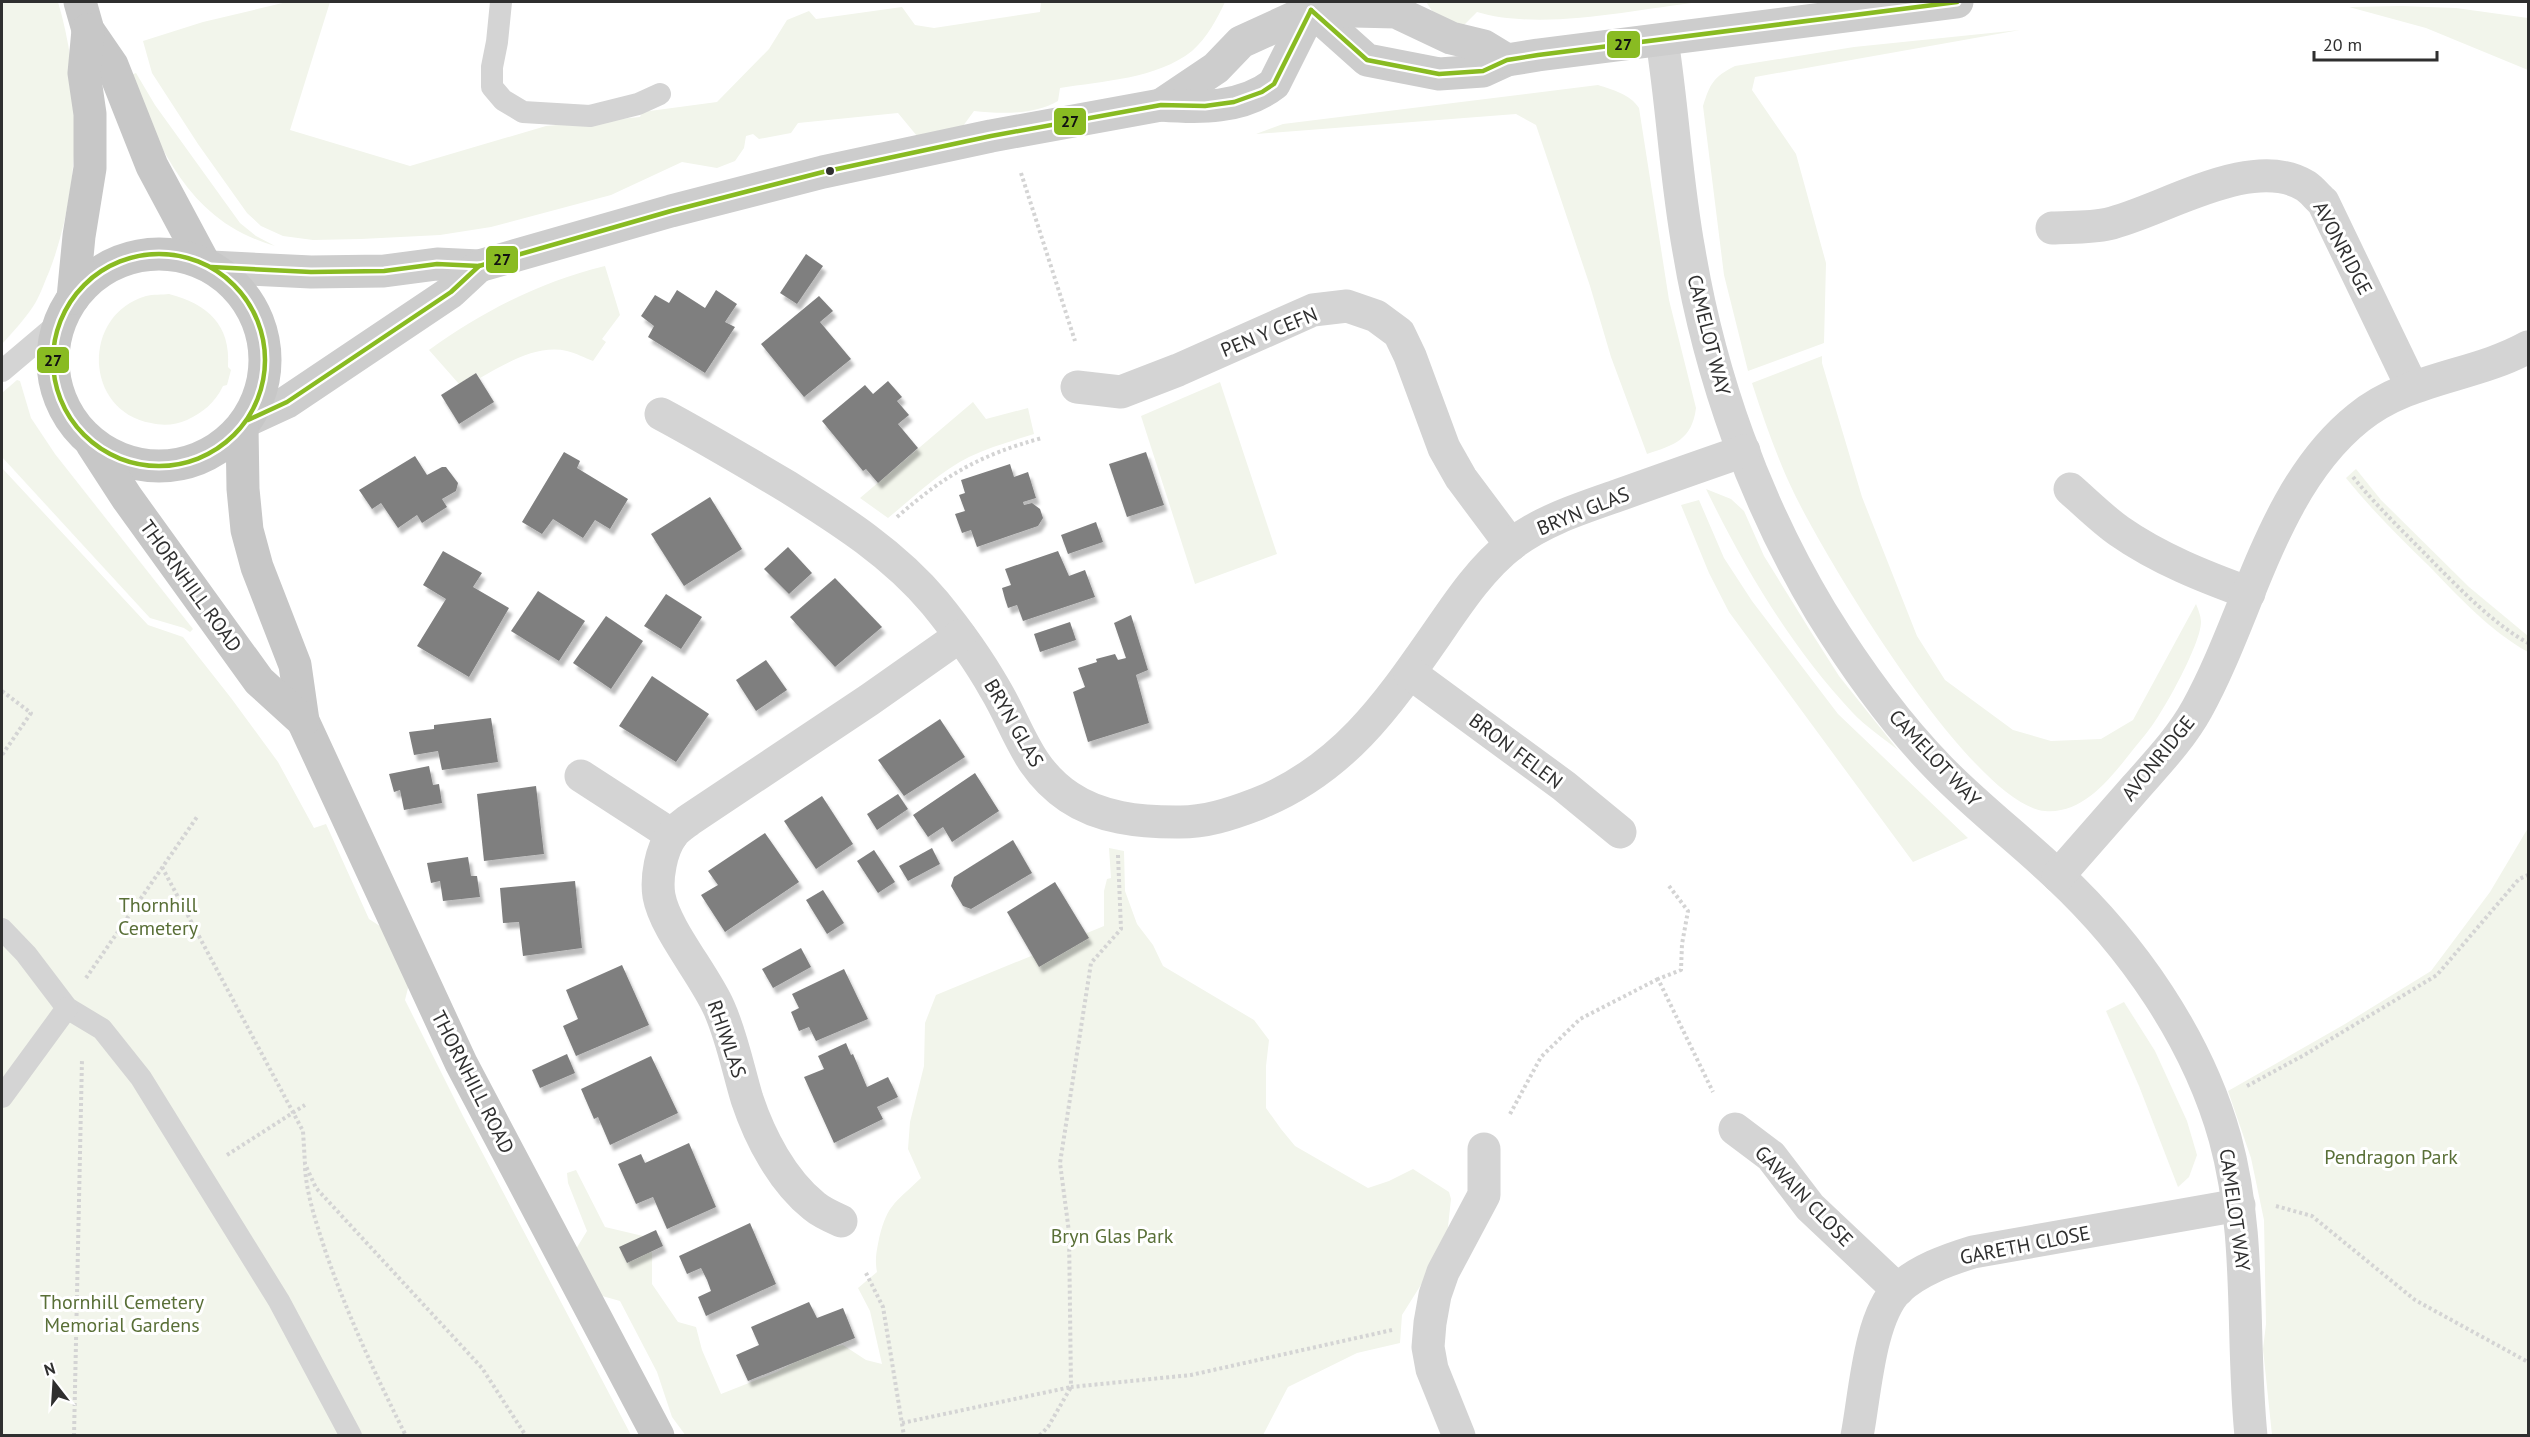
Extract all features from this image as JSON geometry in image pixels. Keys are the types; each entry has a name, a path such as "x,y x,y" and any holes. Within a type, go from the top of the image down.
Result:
{"main road":[{"name":"THORNHILL ROAD","path":"84,16 112,65 152,166 207,265"},
{"name":"THORNHILL ROAD","path":"84,16 84,73 90,114 90,168 66,310 54,347 56,382 60,399 73,422 90,441 127,498 259,681 303,721"},
{"name":"THORNHILL ROAD","path":"66,310 89,280 109,267 132,257 172,255 207,265 234,284 252,308 263,335 266,364 261,393 245,424 221,446 197,460 169,466 140,465 114,456 90,441"},
{"name":"THORNHILL ROAD","path":"245,424 243,489 247,530 257,567 295,664 303,721 461,1063 658,1436"}],"street":[{"path":"1310,4 1367,60 1439,74 1483,70 1507,60 1957,2"},
{"path":"1161,105 1215,68 1241,42 1310,4 1396,12 1451,39 1484,46 1507,60"},
{"path":"207,265 311,273 384,271 437,264 479,266 671,211 823,172 981,138 1161,105 1196,108 1236,102 1265,91 1274,84 1310,4"},
{"name":"CAMELOT WAY","path":"1662,40 1688,250 1720,387 1764,504 1788,553 1821,612 1861,673 1939,768 2058,876 2090,909 2150,983 2198,1066 2224,1136 2239,1205 2246,1280 2251,1436"},
{"name":"AVONRIDGE","path":"2052,228 2107,224 2210,186 2252,177 2281,177 2305,186 2323,202 2412,387"},
{"path":"245,424 287,402 451,292 479,266"},
{"name":"PEN Y CEFN","path":"1077,387 1121,392 1178,370 1313,310 1347,306 1376,316 1399,333 1410,356 1444,448 1461,478 1511,545"},
{"name":"AVONRIDGE","path":"2058,876 2186,728 2218,665 2290,504 2330,444 2358,417 2386,398 2412,387 2509,358 2529,347"},
{"name":"BRYN GLAS","path":"662,414 752,465 871,541 908,573 960,636 997,692 1030,758 1046,778 1067,796 1089,808 1116,817 1152,822 1187,822 1227,815 1278,795 1312,775 1346,750 1373,721 1410,673 1457,605 1489,566 1511,545 1542,525 1584,507 1744,451"},
{"path":"2070,489 2119,531 2147,549 2249,593"},
{"path":"581,776 672,835 689,820 960,636"},
{"name":"BRON FELEN","path":"1410,673 1564,786 1620,832"},
{"name":"RHIWLAS","path":"672,835 658,878 659,896 665,915 702,975 719,1008 734,1050 747,1100 762,1137 794,1187 815,1207 841,1221"},
{"name":"GAWAIN CLOSE","path":"1735,1129 1771,1156 1810,1207 1898,1290"},
{"path":"1459,1436 1432,1369 1428,1347 1430,1323 1435,1295 1443,1272 1484,1195 1484,1149"},
{"name":"GARETH CLOSE","path":"1857,1436 1873,1339 1881,1317 1898,1290 1919,1274 1946,1260 1973,1252 2239,1205"}],"lane":[{"path":"501,2 492,67 492,87 502,100 523,112 590,116 638,104 660,94"},
{"path":"2,371 66,310"},
{"path":"2,929 26,954 67,1008 102,1029 141,1078 279,1301 351,1436"},
{"path":"2,1097 67,1008"}],"path":[{"path":"1022,173 1075,341"},
{"path":"896,519 919,498 960,469 999,450 1042,438"},
{"path":"2350,474 2376,505 2465,594 2499,623 2529,643"},
{"path":"2,691 31,713 2,755"},
{"path":"74,1436 83,1062 67,1008 197,817"},
{"path":"1040,1436 1071,1387 1069,1232 1060,1163 1091,963 1121,929 1117,847"},
{"path":"162,867 303,1131 306,1186 317,1227 342,1301 406,1436"},
{"path":"2246,1086 2306,1054 2437,975 2518,879 2529,875"},
{"path":"1510,1114 1541,1057 1580,1019 1658,979 1681,970 1682,944 1688,911 1669,886"},
{"path":"1658,979 1713,1092"},
{"path":"200,1173 305,1105"},
{"path":"304,1164 316,1188 482,1368 526,1436"},
{"path":"2272,1205 2312,1216 2415,1300 2529,1362"},
{"path":"866,1273 883,1307 904,1436"},
{"path":"902,1423 1071,1387 1191,1375 1395,1329"}],"green space":[{"path":"2,2 58,2 72,68 75,137 73,172 67,207 60,240 49,272 34,305 2,344"},
{"path":"287,2 330,2 290,130 410,166 546,126 640,117 642,112 717,102 769,49 787,20 809,11 816,19 902,7 915,25 934,28 1040,12 1041,2 1225,2 1215,22 1202,40 1192,51 1178,60 1146,73 1111,81 1060,88 1058,101 1039,109 1006,113 974,111 963,126 917,136 898,113 798,123 791,133 759,139 753,134 746,136 744,148 735,161 717,168 682,162 611,195 491,227 440,235 313,240 283,236 261,226 247,213 198,144 152,73 143,41 203,22"},
{"path":"1426,2 1699,2 1616,14 1558,19 1529,20 1477,12 1463,26 1437,18"},
{"path":"2349,7 2456,8 2528,18 2528,70 2426,28"},
{"path":"2020,30 1755,77 1752,90 1796,154 1826,263 1824,343 1748,371 1724,275 1703,106 1713,82 1735,66 1854,47"},
{"path":"136,73 155,105 240,223 256,236 275,246 245,235 220,219 199,201 167,156 153,130 128,76"},
{"path":"1598,85 1626,96 1639,108 1669,300 1696,408 1690,427 1680,440 1647,454 1611,357 1590,286 1536,125 1516,114 1256,134 1283,124"},
{"path":"605,266 620,315 602,339 606,342 593,361 567,351 544,350 522,357 480,378 476,373 459,384 429,350 470,323 513,299 558,280"},
{"path":"169,294 195,304 214,318 225,339 228,367 231,370 227,385 223,386 203,410 183,422 160,424 129,415 113,401 103,383 99,362 101,341 110,322 125,306 146,296"},
{"path":"1822,356 1822,363 1862,497 1917,636 1945,680 2013,730 2051,741 2101,739 2133,720 2196,604 2201,620 2199,632 2188,663 2160,713 2114,773 2090,796 2076,805 2061,810 2045,811 2015,798 1979,768 1942,725 1904,674 1836,570 1794,493 1766,425 1752,383"},
{"path":"17,380 20,381 31,418 55,454 193,629 190,632 150,618 2,457 2,393"},
{"path":"1220,382 1277,554 1195,584 1141,416"},
{"path":"973,402 986,419 1028,408 1034,434 985,450 958,463 937,477 888,518 860,498"},
{"name":"Thornhill Cemetery","path":"2,468 148,625 183,637 278,762 314,828 326,824 369,919 386,930 412,972 405,1000 463,1116 631,1435 2,1435"},
{"path":"2356,469 2381,500 2469,587 2528,636 2528,652 2514,644 2475,612 2375,512 2346,478"},
{"path":"1706,489 1731,499 1744,511 1764,556 1839,676 1898,750 1857,717 1830,687 1789,634 1753,578"},
{"path":"1699,500 1724,558 1752,601 1838,714 1968,838 1913,862 1729,612 1709,573 1681,505"},
{"name":"Pendragon Park","path":"2528,828 2528,1435 2272,1435 2263,1349 2266,1324 2264,1220 2251,1158 2228,1091 2345,1024 2431,971 2490,892"},
{"name":"Bryn Glas Park","path":"1109,848 1124,851 1125,891 1137,924 1153,945 1163,966 1254,1020 1269,1040 1266,1066 1266,1108 1295,1146 1368,1188 1413,1169 1449,1192 1451,1199 1446,1245 1402,1315 1400,1343 1357,1353 1288,1387 1263,1435 686,1436 672,1417 657,1372 620,1301 595,1294 576,1249 587,1231 568,1183 567,1173 576,1170 605,1227 643,1236 652,1253 652,1284 678,1322 696,1327 702,1350 721,1394 777,1372 816,1350 843,1345 866,1360 882,1364 870,1311 858,1288 877,1272 877,1248 884,1221 892,1206 921,1178 908,1149 910,1122 924,1066 925,1023 936,995 1104,926 1104,891 1107,879 1111,878"},
{"path":"2124,1002 2155,1051 2187,1121 2197,1155 2189,1177 2178,1187 2139,1086 2106,1011"}],"building":[{"path":"806,254 823,266 797,304 780,293"},
{"path":"677,290 705,308 716,290 737,304 725,322 735,327 705,373 648,337 654,326 641,316 655,295 669,303"},
{"path":"819,296 833,311 820,322 851,359 804,397 761,344"},
{"path":"476,373 494,402 459,424 441,395"},
{"path":"888,381 902,397 897,401 909,415 898,424 918,448 878,483 866,469 863,471 822,421 865,385 873,394"},
{"path":"564,452 580,461 577,468 628,499 610,529 595,520 583,538 553,519 542,534 522,522"},
{"path":"1146,452 1164,505 1127,517 1109,464"},
{"path":"415,456 427,475 446,467 458,483 456,491 442,499 447,507 422,523 417,515 398,528 381,503 372,509 359,490"},
{"path":"1010,464 1014,477 1028,472 1036,498 1023,502 1024,505 1032,503 1040,509 1043,518 1038,526 977,547 971,530 962,533 955,514 965,511 959,495 965,493 961,480"},
{"path":"710,497 742,549 684,586 651,534"},
{"path":"1096,522 1103,542 1068,554 1061,535"},
{"path":"788,547 812,573 789,594 764,569"},
{"path":"443,551 482,573 473,587 509,608 469,677 417,646 446,599 423,585"},
{"path":"1058,551 1069,576 1085,570 1095,597 1023,621 1017,605 1008,608 1002,588 1011,585 1005,569"},
{"path":"835,578 882,627 835,667 790,617"},
{"path":"538,591 585,621 559,661 511,631"},
{"path":"666,594 702,617 681,649 644,626"},
{"path":"1131,615 1148,670 1136,675 1149,723 1088,742 1073,692 1085,687 1078,668 1097,662 1096,659 1115,654 1118,660 1126,658 1114,623"},
{"path":"606,616 643,641 611,689 573,663"},
{"path":"1070,622 1076,640 1040,652 1034,634"},
{"path":"766,660 787,690 756,711 736,680"},
{"path":"652,676 709,714 676,762 619,726"},
{"path":"491,718 498,762 442,770 438,751 414,755 409,732 434,729 434,725"},
{"path":"940,719 965,757 904,796 878,760"},
{"path":"429,766 433,785 439,784 442,803 404,810 400,790 394,792 389,774"},
{"path":"975,773 999,811 952,842 943,827 928,837 913,815"},
{"path":"536,786 544,854 484,861 477,794"},
{"path":"898,794 908,809 877,830 867,814"},
{"path":"822,796 853,844 816,869 784,821"},
{"path":"765,833 799,882 725,932 701,895 718,885 708,871"},
{"path":"1013,840 1032,873 971,909 963,906 951,886 954,877"},
{"path":"932,848 940,864 908,881 899,866"},
{"path":"874,850 895,882 878,893 857,861"},
{"path":"468,857 471,876 477,876 480,897 443,901 440,881 431,883 427,863"},
{"path":"575,881 582,948 523,956 519,922 503,923 500,888"},
{"path":"1055,882 1089,938 1039,967 1007,912"},
{"path":"823,890 844,923 827,934 806,900"},
{"path":"801,948 811,967 773,988 762,969"},
{"path":"622,965 649,1025 576,1056 563,1026 578,1019 566,990"},
{"path":"844,969 868,1019 816,1041 809,1027 799,1031 791,1012 799,1008 792,994"},
{"path":"846,1043 867,1087 888,1077 898,1097 877,1107 883,1119 834,1143 804,1077 824,1069 818,1056"},
{"path":"567,1054 575,1073 540,1088 532,1070"},
{"path":"651,1056 678,1113 610,1145 598,1117 594,1119 581,1089"},
{"path":"689,1143 716,1207 667,1229 653,1197 636,1204 618,1164 641,1154 645,1163"},
{"path":"750,1223 776,1284 706,1316 698,1297 711,1291 707,1280 701,1268 687,1274 679,1256"},
{"path":"656,1230 663,1246 627,1263 619,1247"},
{"path":"809,1302 817,1318 843,1308 855,1338 748,1381 736,1355 759,1345 751,1327"}],"transit line":[{"name":"27","path":"1311,10 1367,60 1439,74 1483,71 1507,60 1538,55 1957,2"},
{"name":"27","path":"211,267 311,272 384,271 437,264 479,266 671,211 823,172 991,136 1161,105 1205,106 1234,102 1262,92 1274,84 1311,10"},
{"name":"27","path":"159,254 180,256 199,262 218,272 234,285 247,301 257,320 263,339 265,360 263,381 257,400 247,419 234,435 218,448 199,458 180,464 159,466 138,464 119,458 100,448 84,435 71,419 61,400 55,381 53,360 55,339 61,320 71,301 84,285 100,272 119,262 138,256 159,254"},
{"name":"27","path":"248,420 287,402 451,292 479,266"}],"park label":[{"name":"Thornhill Cemetery Memorial Gardens","path":"122,1314"}]}
